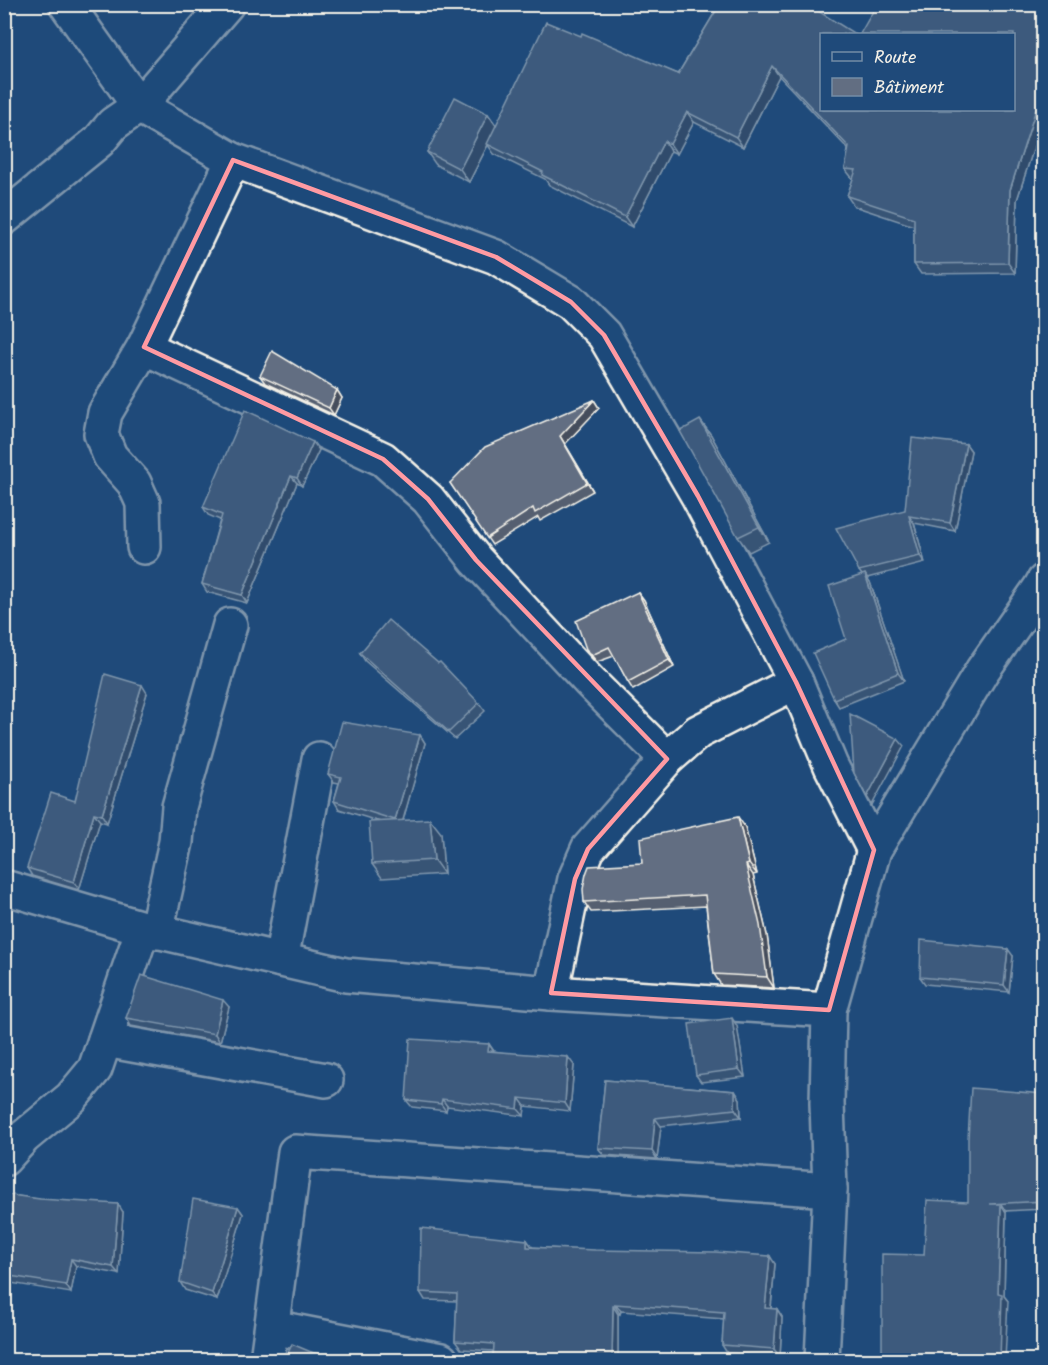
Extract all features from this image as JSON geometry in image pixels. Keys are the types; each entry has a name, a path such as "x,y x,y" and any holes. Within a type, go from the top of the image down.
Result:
{"street":[{"path":"66,4 139,106 233,160 496,257 571,302 604,335 698,496 796,682 831,766 874,850"},
{"path":"4,218 99,141 113,124 139,106 227,4"},
{"path":"144,547 143,503 134,483 110,456 101,434 105,413 144,347 233,160"},
{"path":"144,347 383,459 428,499 476,560 589,681 667,759"},
{"path":"822,1360 830,1190 827,1103 829,1010 874,850 982,671 1044,581"},
{"path":"4,1159 24,1137 71,1098 95,1069 149,930 176,842 179,807 230,625"},
{"path":"551,993 575,879 588,849 667,759 698,732 796,682"},
{"path":"281,960 319,759"},
{"path":"4,887 149,930 346,975 551,993 829,1010"},
{"path":"105,1040 326,1080"},
{"path":"267,1360 295,1152 830,1190"},
{"path":"272,1328 441,1360"}],"highlighted area":[{"path":"233,160 496,257 571,302 604,335 698,496 796,682 874,850 829,1010 551,993 575,879 588,849 667,759 476,560 428,499 383,459 144,347"}],"building":[{"path":"720,4 807,4 853,33 820,33 820,111 1015,111 1015,33 861,33 877,4 1044,4 1044,84 1010,190 1008,263 914,264 914,218 847,196 856,170 845,169 849,147 772,66 736,137 687,112 670,144 664,141 625,217 487,144 546,22 581,36 582,33 678,74"},
{"path":"455,97 488,114 460,169 427,152"},
{"path":"272,351 337,390 329,408 260,376"},
{"path":"594,400 560,436 587,483 535,513 533,508 487,538 450,483 485,447"},
{"path":"245,410 313,442 297,478 291,476 242,595 202,584 222,515 203,507"},
{"path":"700,420 759,527 738,537 680,431"},
{"path":"912,438 966,444 950,523 909,516 920,556 859,571 836,528 905,510"},
{"path":"865,574 898,673 834,699 813,653 846,639 829,586"},
{"path":"638,592 669,660 628,682 609,647 592,655 586,649 576,621"},
{"path":"388,620 438,663 440,662 479,703 449,732 360,653"},
{"path":"105,674 142,685 102,815 94,813 74,882 27,868 51,793 75,801"},
{"path":"850,714 898,739 867,797 854,773"},
{"path":"342,722 420,735 395,820 334,801 341,777 328,774"},
{"path":"738,817 749,864 746,865 760,925 767,977 714,974 705,895 584,902 583,889 589,866 642,863 640,838"},
{"path":"430,819 434,860 372,864 369,822"},
{"path":"921,940 1008,949 1004,985 920,977"},
{"path":"141,975 223,1000 215,1034 126,1018"},
{"path":"732,1018 739,1069 696,1075 689,1024"},
{"path":"410,1039 489,1044 488,1051 568,1057 565,1103 519,1098 518,1109 442,1099 441,1104 406,1100"},
{"path":"605,1080 735,1091 735,1109 655,1118 652,1151 598,1148"},
{"path":"971,1088 1044,1094 1044,1201 990,1204 1001,1204 998,1293 1002,1294 1000,1360 882,1360 882,1254 924,1255 927,1200 968,1202"},
{"path":"4,1194 40,1199 118,1204 113,1267 71,1259 66,1285 4,1275"},
{"path":"193,1199 238,1207 212,1293 180,1282"},
{"path":"421,1228 527,1240 527,1247 715,1252 770,1256 765,1308 777,1309 774,1349 722,1345 724,1312 615,1304 613,1306 612,1360 493,1360 494,1344 455,1341 457,1294 420,1292"},
{"path":"292,1344 330,1360 285,1360"}]}
